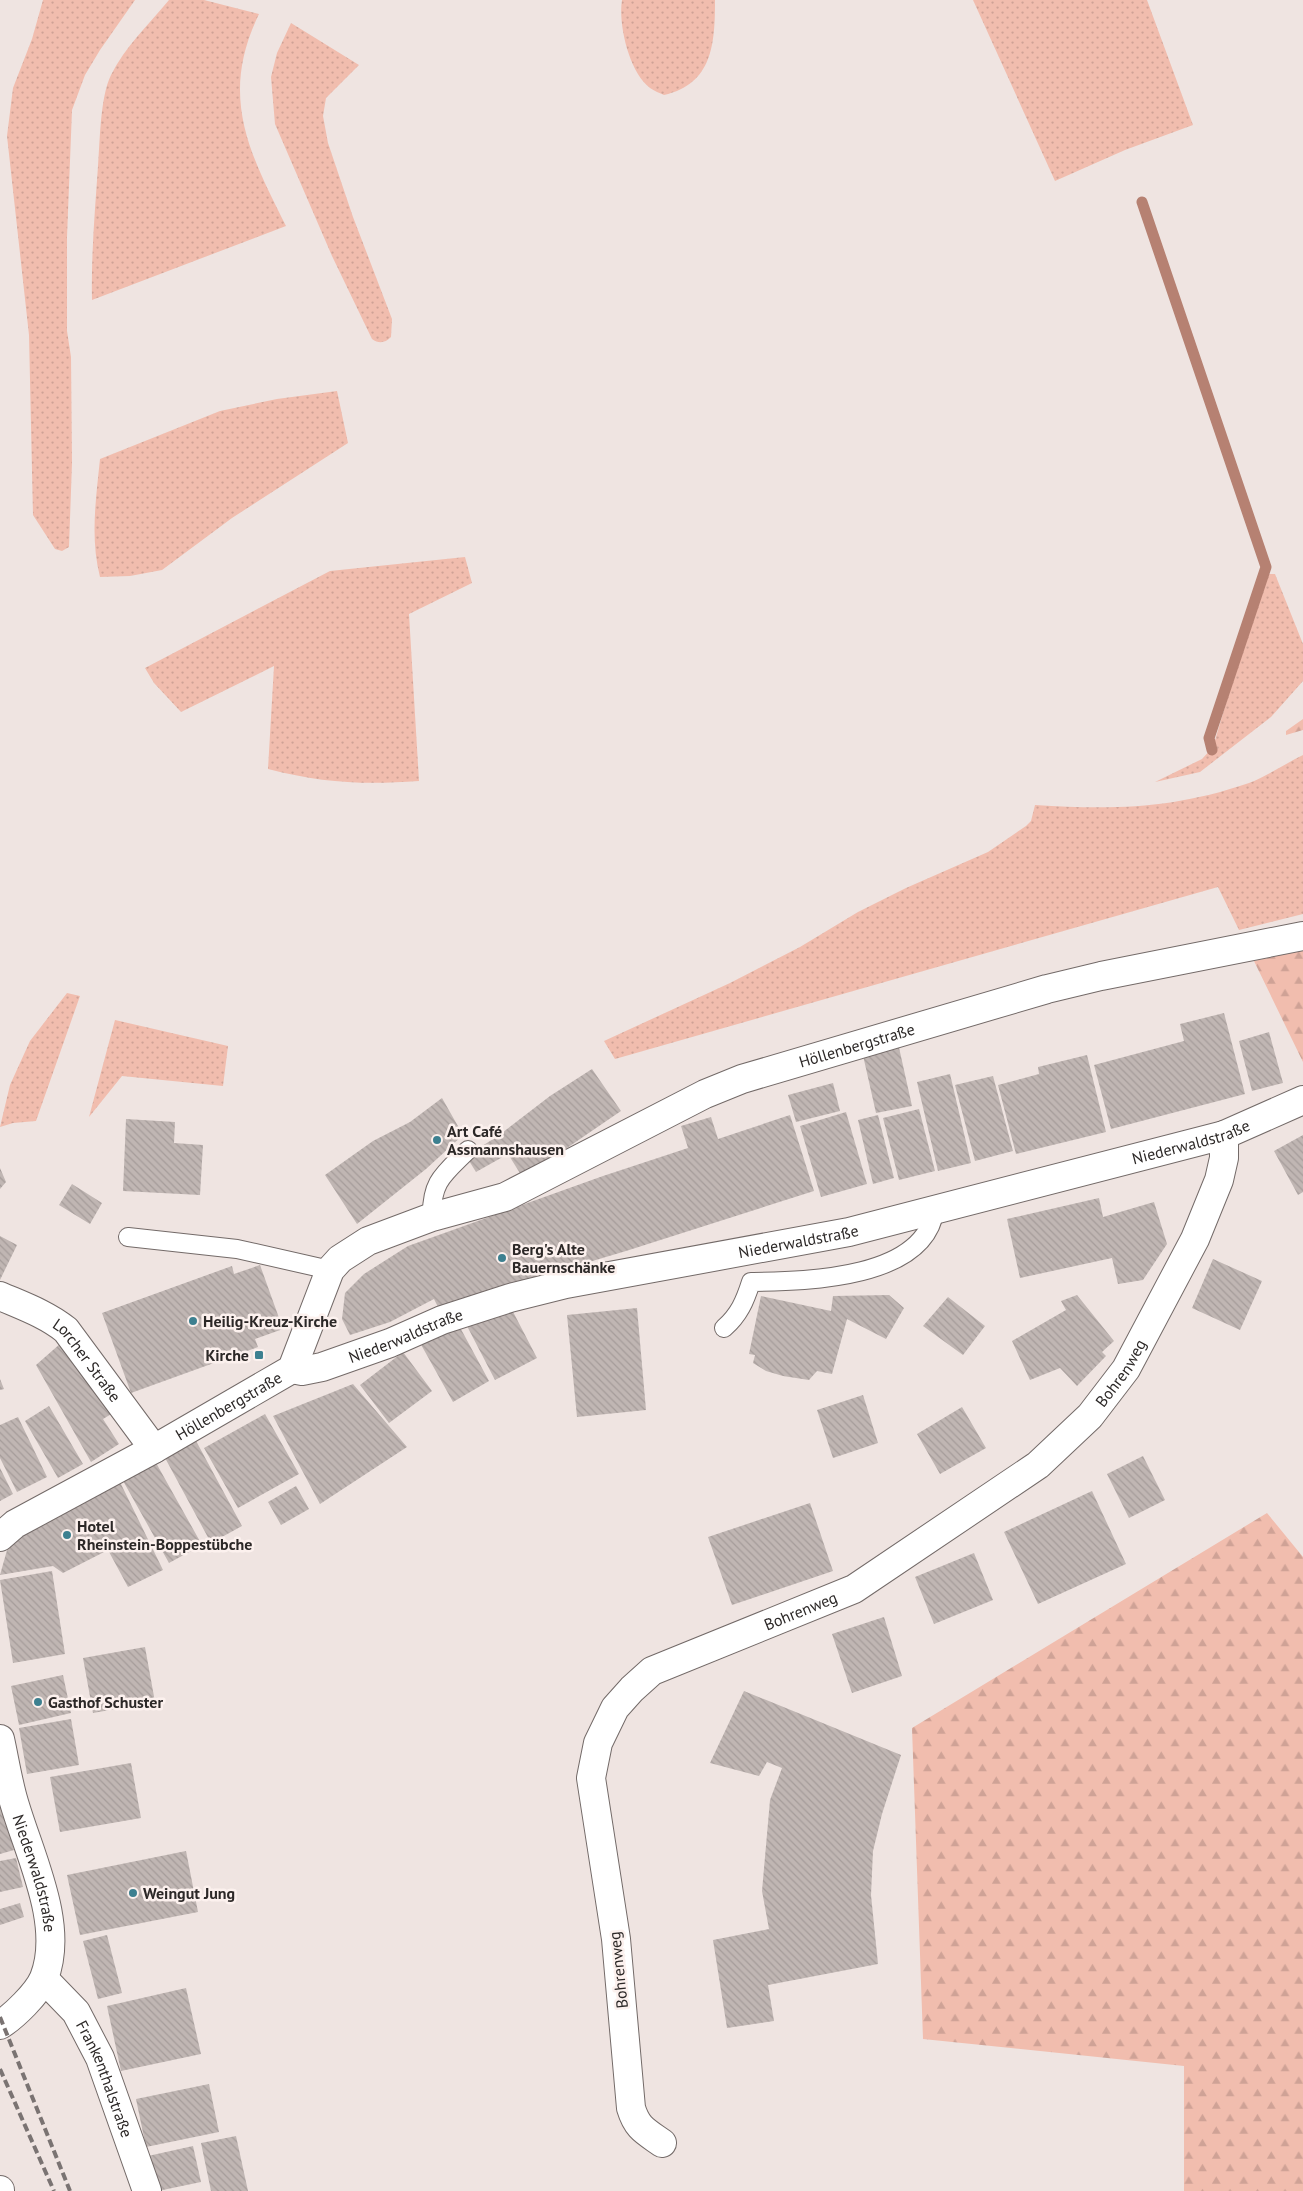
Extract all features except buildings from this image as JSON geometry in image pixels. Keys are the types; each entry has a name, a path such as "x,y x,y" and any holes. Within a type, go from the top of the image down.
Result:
{"street":[{"name":"Höllenbergstraße","path":"154,1449 292,1369 330,1270 340,1260 368,1241 432,1217 505,1196 705,1094 742,1079 1047,989 1101,976 1303,936"},
{"name":"Niederwaldstraße","path":"292,1369 302,1370 322,1367 390,1343 442,1320 510,1298 566,1284 849,1232 1224,1136 1303,1100"},
{"name":"Bohrenweg","path":"662,2143 643,2130 635,2121 631,2108 616,1939 591,1778 598,1743 615,1708 652,1671 854,1589 1038,1465 1090,1416 1126,1369 1195,1239 1219,1180 1224,1158 1224,1136"},
{"name":"Lorcher Straße","path":"0,1296 42,1314 66,1330 154,1449"},
{"path":"0,1537 15,1524 154,1449"},
{"name":"Niederwaldstraße","path":"0,1739 12,1795 40,1878 45,1905 49,1949 44,1979"},
{"path":"0,2025 25,2004 44,1979"},
{"name":"Frankenthalstraße","path":"44,1979 76,2012 100,2058 147,2191"}],"lane":[{"path":"432,1217 431,1200 436,1183 468,1150"},
{"path":"724,1328 735,1318 744,1304 751,1282 840,1277 870,1270 910,1249 928,1234 935,1209"},
{"path":"128,1237 237,1249 330,1270"}],"green space":[{"path":"43,0 135,0 85,75 72,110 67,237 67,331 71,357 72,463 69,547 62,551 55,549 33,515 29,335 7,136 13,88 32,39"},
{"path":"169,0 204,0 259,14 247,44 241,71 240,98 251,148 286,226 92,300 100,132 107,84 123,55"},
{"path":"622,0 715,0 712,46 708,60 693,82 680,90 664,95 652,89 643,81 636,71 627,47 622,22"},
{"path":"973,0 1147,0 1193,125 1125,150 1055,181"},
{"path":"291,23 359,65 326,98 323,116 328,143 353,217 392,319 391,337 384,342 377,342 372,339 332,256 275,124 271,77 277,53"},
{"path":"337,391 348,443 232,518 162,570 130,576 100,577 95,548 95,533 100,459 220,411 277,399"},
{"path":"465,557 472,583 409,614 419,781 343,782 288,774 268,769 274,666 181,712 154,683 145,668 330,571"},
{"path":"1268,574 1275,574 1303,644 1303,681 1271,717 1200,772 1155,782 1202,759 1213,747 1260,589"},
{"path":"1303,719 1303,730 1286,735 1286,731"},
{"path":"1303,755 1303,914 1239,930 1218,887 615,1059 604,1041 730,983 800,947 858,912 906,888 988,852 1031,821 1035,805 1117,807 1168,803 1221,792 1249,783"},
{"path":"1303,950 1303,1062 1254,961"},
{"path":"67,993 80,996 36,1121 13,1123 0,1127 10,1085 30,1041"},
{"path":"115,1020 228,1046 223,1086 122,1076 89,1117"},
{"path":"1267,1513 1303,1557 1303,2191 1184,2191 1184,2066 923,2039 912,1728"}],"waterway":[{"path":"1142,202 1266,567 1209,738 1212,750"}],"railway":[{"path":"0,2017 70,2191"},
{"path":"0,2069 54,2191"}],"place":[{"name":"Art Café Assmannshausen","path":"437,1140"},
{"name":"Berg's Alte Bauernschänke","path":"502,1258"},
{"name":"Heilig-Kreuz-Kirche","path":"193,1321"},
{"name":"Kirche","path":"259,1355"},
{"name":"Hotel Rheinstein-Boppestübche","path":"67,1535"},
{"name":"Gasthof Schuster","path":"38,1702"},
{"name":"Weingut Jung","path":"133,1893"}]}
